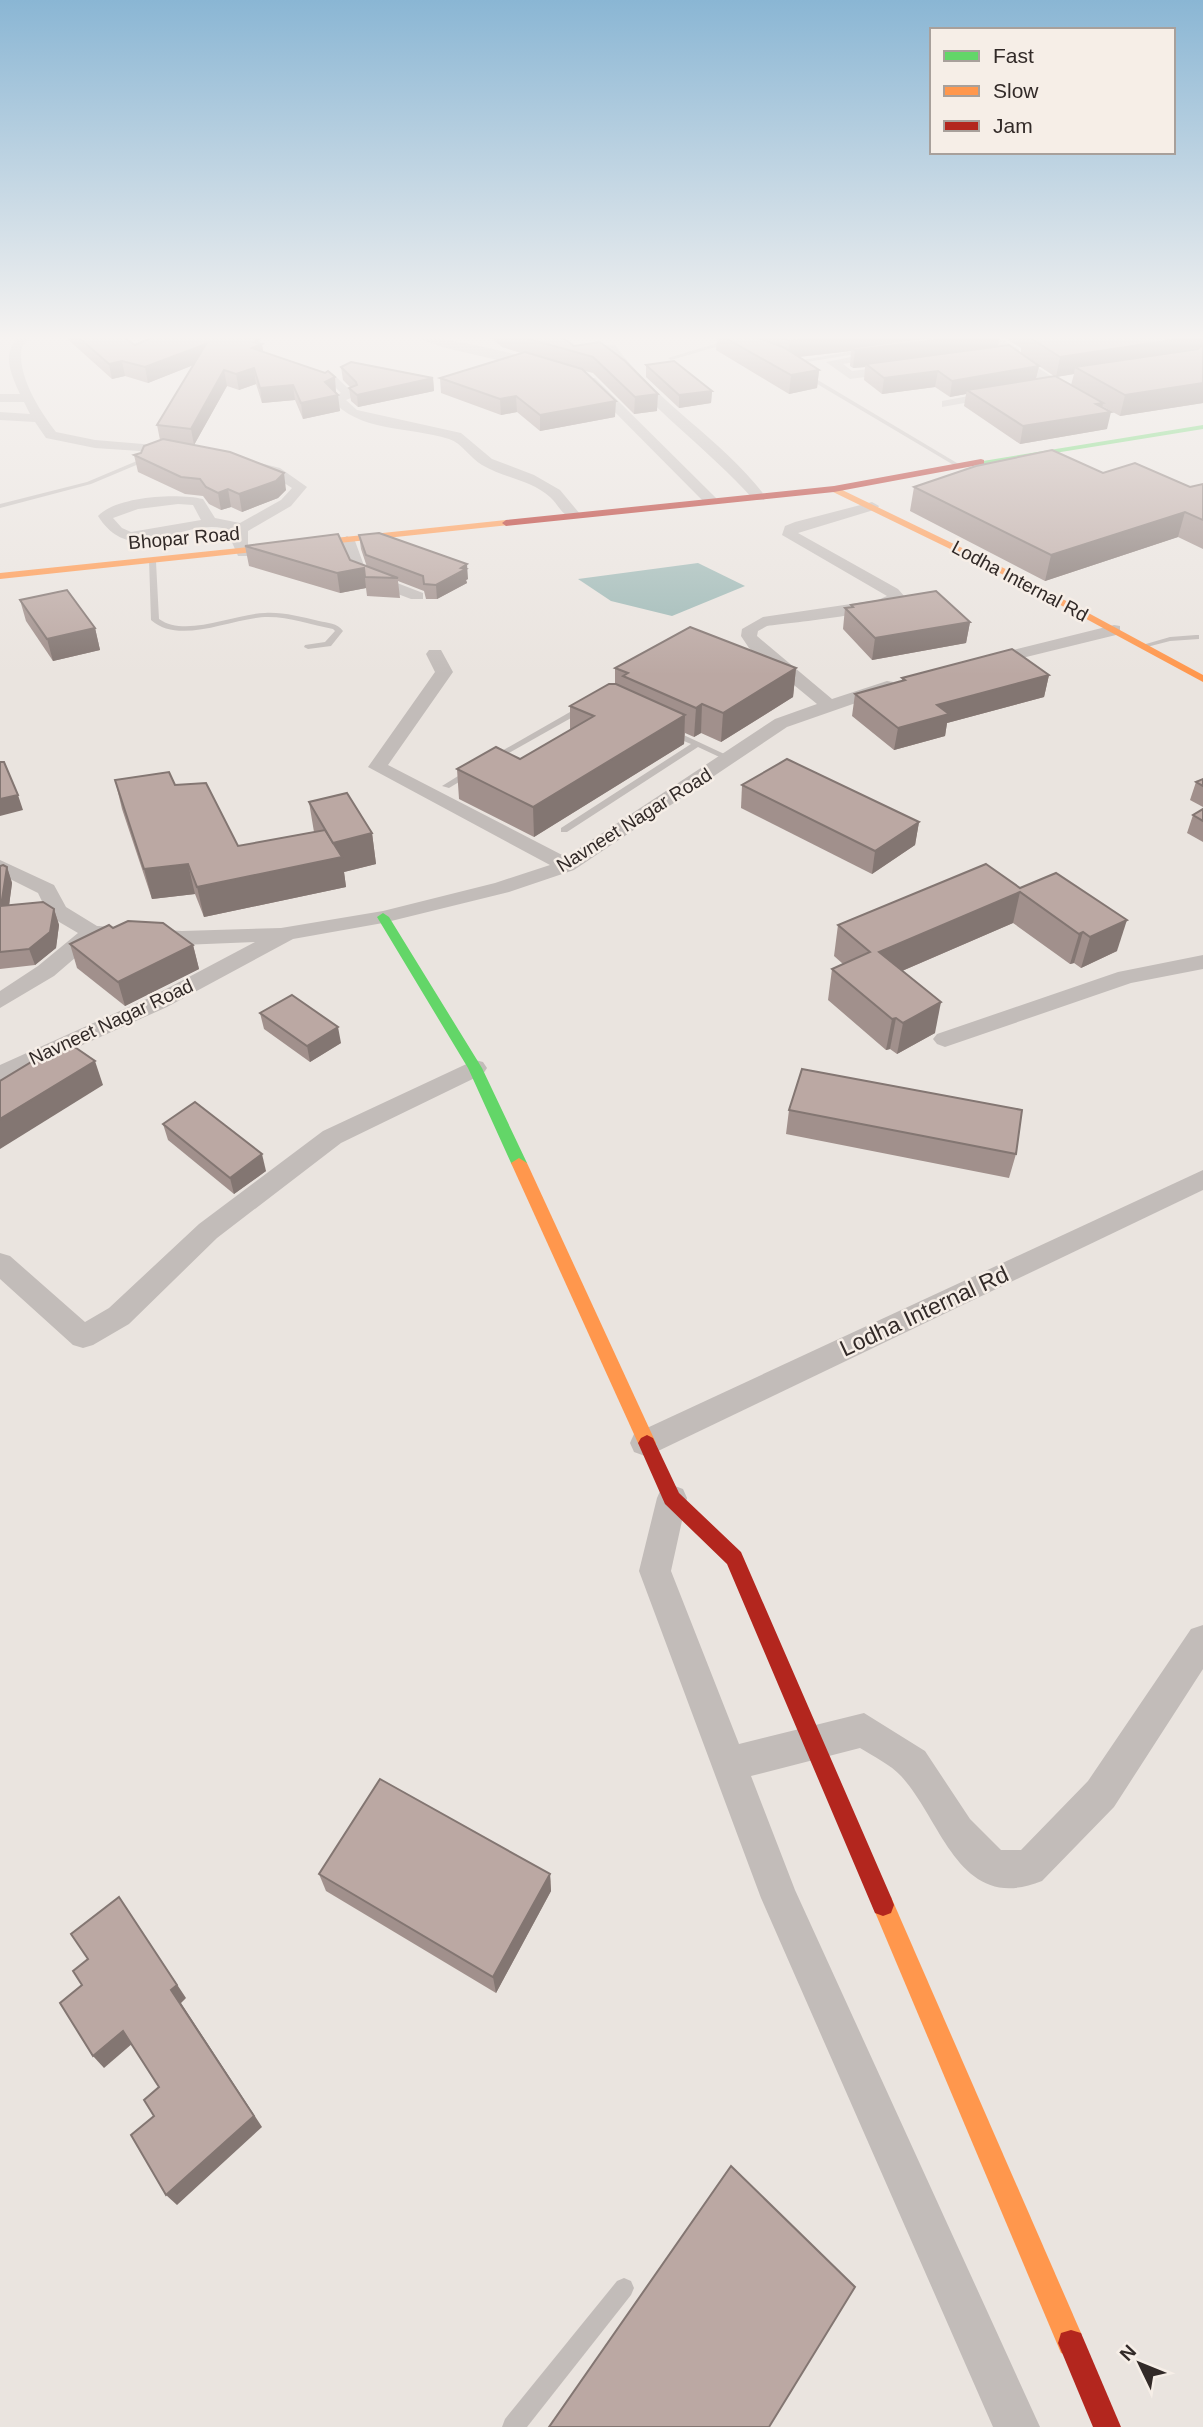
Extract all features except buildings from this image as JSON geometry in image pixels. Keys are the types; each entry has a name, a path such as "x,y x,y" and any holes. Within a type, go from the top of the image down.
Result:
{"street":[{"path":"139,448 199,453"},
{"path":"471,448 487,462 529,478 555,493 573,514"},
{"path":"658,448 711,501"},
{"path":"712,448 739,472 759,497"},
{"name":"Bhopar Road","path":"0,576 243,553 573,514 834,489 1070,448"},
{"path":"233,461 275,471 300,487 286,503 241,529 239,540 243,553"},
{"name":"Lodha Internal Rd","path":"834,489 1114,630 1203,679"},
{"path":"210,523 198,502 185,498 118,509 105,516 116,531 131,537 224,521 241,529"},
{"path":"831,706 755,644 749,636 750,629 763,622 882,604 897,597 790,535 789,530 800,525 872,506"},
{"path":"347,541 359,574 417,596"},
{"path":"972,665 1114,630"},
{"path":"435,654 444,672 377,767 567,866"},
{"name":"Navneet Nagar Road","path":"0,1074 159,1002 288,933 383,917 502,888 567,866 782,723 907,681"},
{"path":"0,866 47,889 57,911 92,932 182,938 288,933"},
{"path":"383,917 475,1068 672,1498 734,1558 1107,2427"},
{"path":"0,1001 46,971 92,932"},
{"path":"945,1039 1126,977 1203,962"},
{"path":"0,1263 83,1338 119,1316 208,1231 332,1137 475,1068"},
{"name":"Lodha Internal Rd","path":"645,1443 1203,1179"},
{"path":"672,1498 654,1571 780,1898 1017,2427"},
{"path":"729,1764 864,1730 913,1763 957,1832 994,1869 1029,1868 1101,1794 1203,1640"}],"lane":[{"path":"929,448 959,466"},
{"path":"0,506 89,483 167,451"},
{"path":"152,562 155,620 159,625 168,629 190,628 268,615 336,627 339,631 328,644 308,647"},
{"path":"1143,646 1196,637"},
{"path":"446,786 582,707 594,707"},
{"path":"663,729 730,759"},
{"path":"564,830 697,744"},
{"path":"513,2427 624,2288"}],"water":[{"path":"698,563 745,586 672,616 611,601 578,579"}],"traffic: fast":[{"path":"981,462 1068,448"},
{"path":"383,917 475,1068 519,1163"}],"traffic: slow":[{"path":"834,489 1017,578 1203,679"},
{"path":"0,576 506,523"},
{"path":"519,1163 647,1443"},
{"path":"883,1905 1071,2343"}],"traffic: jam":[{"path":"506,523 834,489 981,462"},
{"path":"647,1443 672,1498 734,1558 883,1905"},
{"path":"1071,2343 1107,2427"}]}
